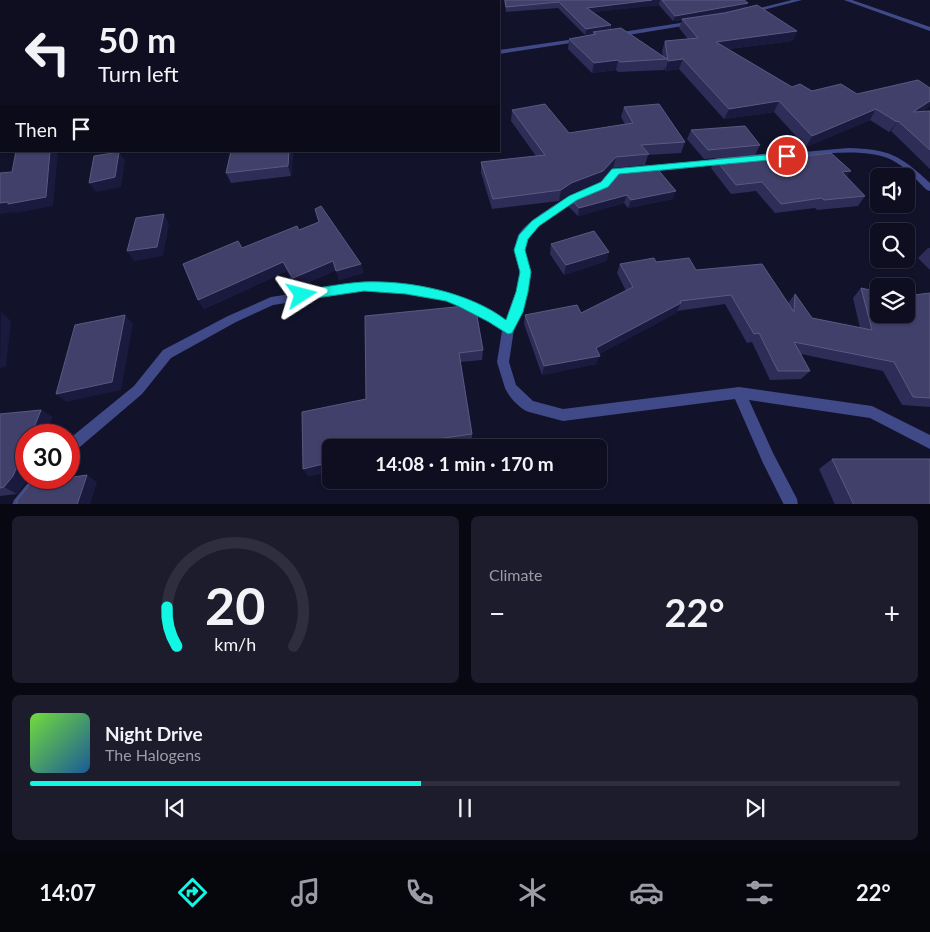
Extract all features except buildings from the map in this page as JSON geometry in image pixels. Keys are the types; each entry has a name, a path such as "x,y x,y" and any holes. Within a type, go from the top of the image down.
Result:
{"street":[{"path":"740,14 799,0"},
{"path":"847,0 930,29"},
{"path":"612,36 703,21"},
{"path":"500,52 593,39"},
{"path":"930,188 896,158 878,151 844,151 616,172 604,185 573,198 535,223 522,237 520,250 526,272 516,312 508,329 503,362 511,388 529,406 563,415 739,393 872,412 930,442"},
{"path":"80,438 138,390 167,354 232,318 271,301 364,287 406,289 447,297 494,318 508,329"},
{"path":"739,393 791,504"},
{"path":"19,504 32,489"}],"route":[{"path":"302,295 364,287 406,289 447,297 477,309 494,318 508,329 516,312 526,272 520,250 522,237 535,223 573,198 604,185 616,172 787,156"}]}
